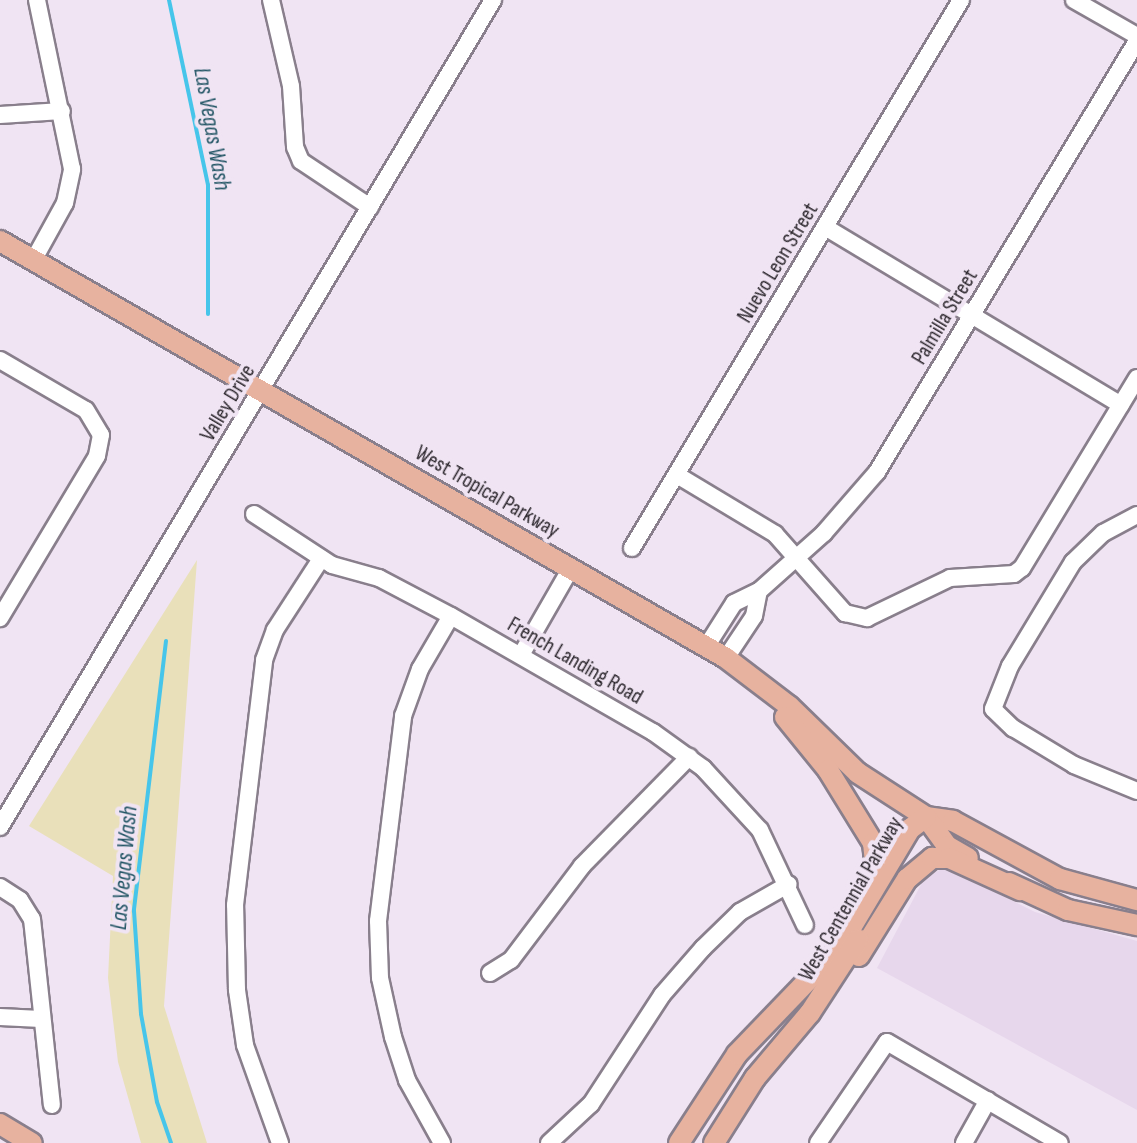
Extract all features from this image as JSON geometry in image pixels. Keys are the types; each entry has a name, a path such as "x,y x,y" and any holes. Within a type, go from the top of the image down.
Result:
{"main road":[{"name":"West Tropical Parkway","path":"0,241 726,658 750,674 858,773 926,817 947,846 1020,890 1068,910 1137,925"},
{"path":"750,674 828,770 858,817 877,853 876,886"},
{"name":"West Tropical Parkway","path":"926,817 953,821 1060,879 1137,900"},
{"name":"West Centennial Parkway","path":"682,1139 737,1054 839,948 910,829 926,817"},
{"name":"West Centennial Parkway","path":"711,1143 755,1078 810,1013 926,817"},
{"path":"810,1013 840,985 907,879 926,860 949,858 1020,890"},
{"path":"0,1124 32,1143"}],"street":[{"path":"33,261 70,187 71,151 37,0"},
{"path":"271,0 291,86 295,147 301,161 370,207"},
{"name":"Valley Drive","path":"0,827 493,0"},
{"name":"Nuevo Leon Street","path":"632,548 961,0"},
{"path":"1074,0 1137,38"},
{"name":"Palmilla Street","path":"706,647 739,599 759,591 863,492 1137,38"},
{"path":"0,115 62,111"},
{"path":"825,227 1121,405"},
{"path":"0,360 86,410 99,426 97,456 0,618"},
{"path":"677,475 775,534 845,613 867,618 950,578 1014,574 1022,568 1137,378"},
{"name":"French Landing Road","path":"254,514 270,520 321,559 379,578 521,655 689,757 741,807 789,884 805,925"},
{"path":"1137,515 1103,533 1073,562 1010,666 993,709 1013,728 1074,765 1137,791"},
{"path":"280,1143 245,1045 237,990 235,905 264,660 275,630 321,559"},
{"path":"521,655 571,568"},
{"name":"Palmilla Street","path":"726,658 749,623 759,591"},
{"path":"730,610 749,623"},
{"path":"442,1143 407,1080 393,1037 380,978 378,921 403,716 420,669 451,616"},
{"path":"490,973 511,960 582,866 689,757"},
{"path":"549,1143 591,1104 662,995 703,948 740,912 789,884"},
{"path":"0,887 20,900 32,919 52,1105"},
{"path":"0,1017 41,1019"},
{"path":"818,1143 887,1042 1060,1143"},
{"path":"964,1143 988,1100"},
{"path":"682,1139 711,1143"}],"shaded area":[{"path":"946,867 1035,912 1137,941 1137,1110 877,968 925,877"}],"sand":[{"path":"197,560 164,1006 207,1143 141,1143 118,1062 108,978 113,876 29,826"}],"waterway":[{"name":"Las Vegas Wash","path":"169,0 208,185 208,314"},
{"name":"Las Vegas Wash","path":"166,641 134,911 141,1014 157,1102 171,1143"}]}
